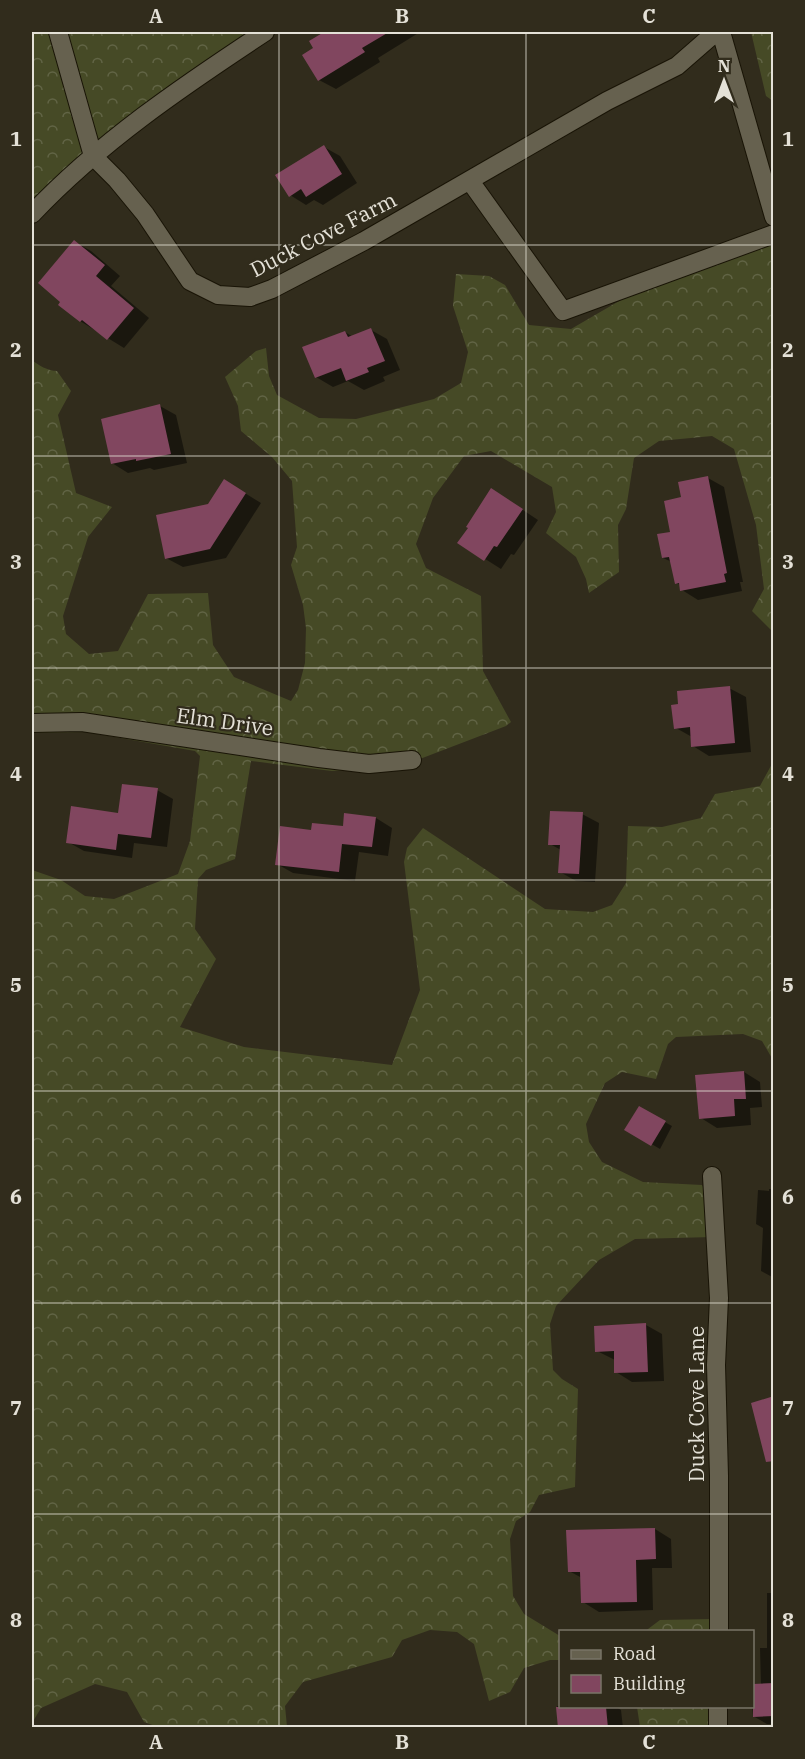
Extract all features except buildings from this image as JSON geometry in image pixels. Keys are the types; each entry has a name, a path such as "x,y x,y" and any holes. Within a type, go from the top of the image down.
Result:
{"street":[{"path":"58,32 93,156"},
{"path":"32,214 93,156 121,133 197,77 265,32"},
{"name":"Duck Cove Farm","path":"93,156 117,180 145,214 190,281 218,296 250,297 272,289 364,241 607,101 676,66 716,32"},
{"path":"722,32 774,217"},
{"path":"477,177 563,310 774,234"},
{"name":"Elm Drive","path":"32,723 82,722 369,764 412,760"},
{"name":"Duck Cove Lane","path":"712,1176 719,1298 716,1365 719,1630"},
{"path":"718,1708 718,1728"}],"green space":[{"path":"32,32 258,32 32,213"},
{"path":"751,32 773,32 773,101 766,96"},
{"path":"773,226 773,632 752,611 764,589 756,525 734,449 712,436 659,441 634,458 626,509 618,525 619,572 589,593 586,579 576,557 546,533 556,512 552,487 491,451 464,456 433,498 416,544 426,568 481,596 483,671 511,722 506,726 399,767 332,771 251,761 235,859 206,870 198,879 195,929 216,959 180,1027 244,1047 392,1065 420,990 404,862 407,848 423,828 545,909 593,912 612,905 626,883 628,826 662,827 701,818 715,794 760,786 773,762 773,1060 762,1041 743,1034 676,1037 668,1044 656,1079 622,1072 605,1083 586,1124 589,1142 602,1162 643,1182 702,1185 707,1194 713,1237 635,1239 599,1260 556,1306 550,1324 553,1370 578,1389 575,1487 539,1495 530,1512 516,1521 510,1539 513,1596 524,1614 559,1635 559,1660 550,1660 524,1668 510,1692 489,1701 474,1644 457,1632 430,1630 402,1640 392,1657 303,1682 285,1706 287,1727 158,1727 144,1722 127,1692 95,1684 41,1708 32,1723 32,870 61,880 85,896 114,899 178,874 190,841 200,756 195,751 86,732 32,733 32,360 43,367 57,371 71,391 58,415 76,493 112,507 88,537 63,616 66,634 89,654 118,651 148,594 208,593 213,645 234,677 291,701 298,690 305,663 306,628 303,605 291,565 297,547 292,481 272,457 241,431 238,406 225,377 256,351 266,348 269,376 277,395 319,418 356,419 434,399 461,383 468,352 453,306 456,274 489,276 505,285 529,325 571,329 657,279"},
{"path":"714,1619 716,1630 647,1630 660,1620"},
{"path":"637,1708 717,1708 717,1727 640,1727"}]}
